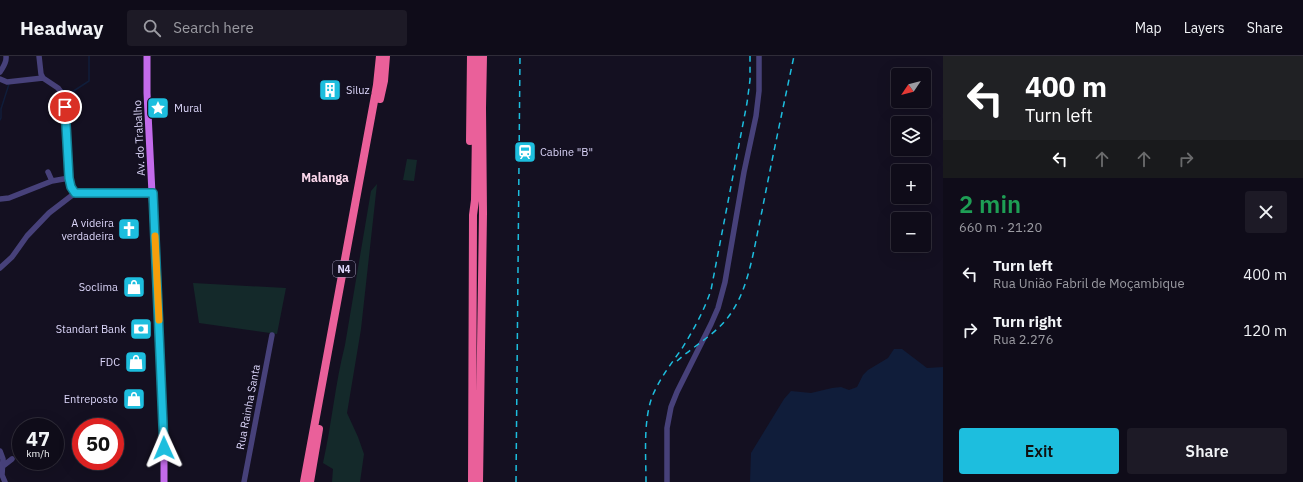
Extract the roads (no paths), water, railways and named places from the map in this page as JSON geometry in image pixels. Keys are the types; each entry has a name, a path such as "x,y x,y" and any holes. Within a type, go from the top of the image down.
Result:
{"highway":[{"name":"N4","path":"304,482 374,101 380,56"},
{"name":"N4","path":"310,482 384,81 386,56"},
{"path":"471,56 469,178 473,215 472,482"},
{"path":"473,215 475,200 477,56"},
{"path":"479,482 483,213 483,56"},
{"path":"483,213 488,143 487,56"}],"main road":[{"name":"Av. do Trabalho","path":"147,56 164,426 164,482"}],"street":[{"path":"0,72 5,64 6,56"},
{"path":"39,56 41,74 43,78 58,88 64,96 69,178 71,187 75,193"},
{"path":"667,482 667,433 671,407 718,308 725,282 744,172 756,116 759,91 759,56"},
{"path":"0,79 7,82 43,78"},
{"path":"48,172 52,181"},
{"path":"0,199 9,198 52,181 69,178"},
{"path":"0,268 12,257 28,236 49,213 75,193 153,193"},
{"name":"Rua Rainha Santa","path":"244,482 272,335"},
{"path":"0,451 3,460 2,475 5,482"},
{"path":"3,466 12,459"}],"water":[{"path":"894,349 902,349 927,368 943,367 943,482 750,482 751,453 784,399 791,391 811,393 832,388 841,387 849,390 857,387 863,375 868,370 888,358"}],"waterway":[{"path":"62,90 72,92 89,81 89,56"},
{"path":"0,120 1,109 9,84"}],"railway":[{"path":"516,482 520,56"},
{"path":"646,482 646,428 652,397 661,379 694,328 711,290 747,103 750,80 750,56"},
{"path":"677,361 715,331 728,318 739,300 744,288 754,249 794,56"}],"place":[{"name":"Siluz","path":"330,90"},
{"name":"Mural","path":"158,108"},
{"name":"Cabine \"B\"","path":"525,152"},
{"name":"A videira verdadeira","path":"129,229"},
{"name":"Soclima","path":"134,287"},
{"name":"Standart Bank","path":"141,329"},
{"name":"FDC","path":"136,362"},
{"name":"Entreposto","path":"134,399"}],"district":[{"name":"Malanga","path":"325,177"}]}
